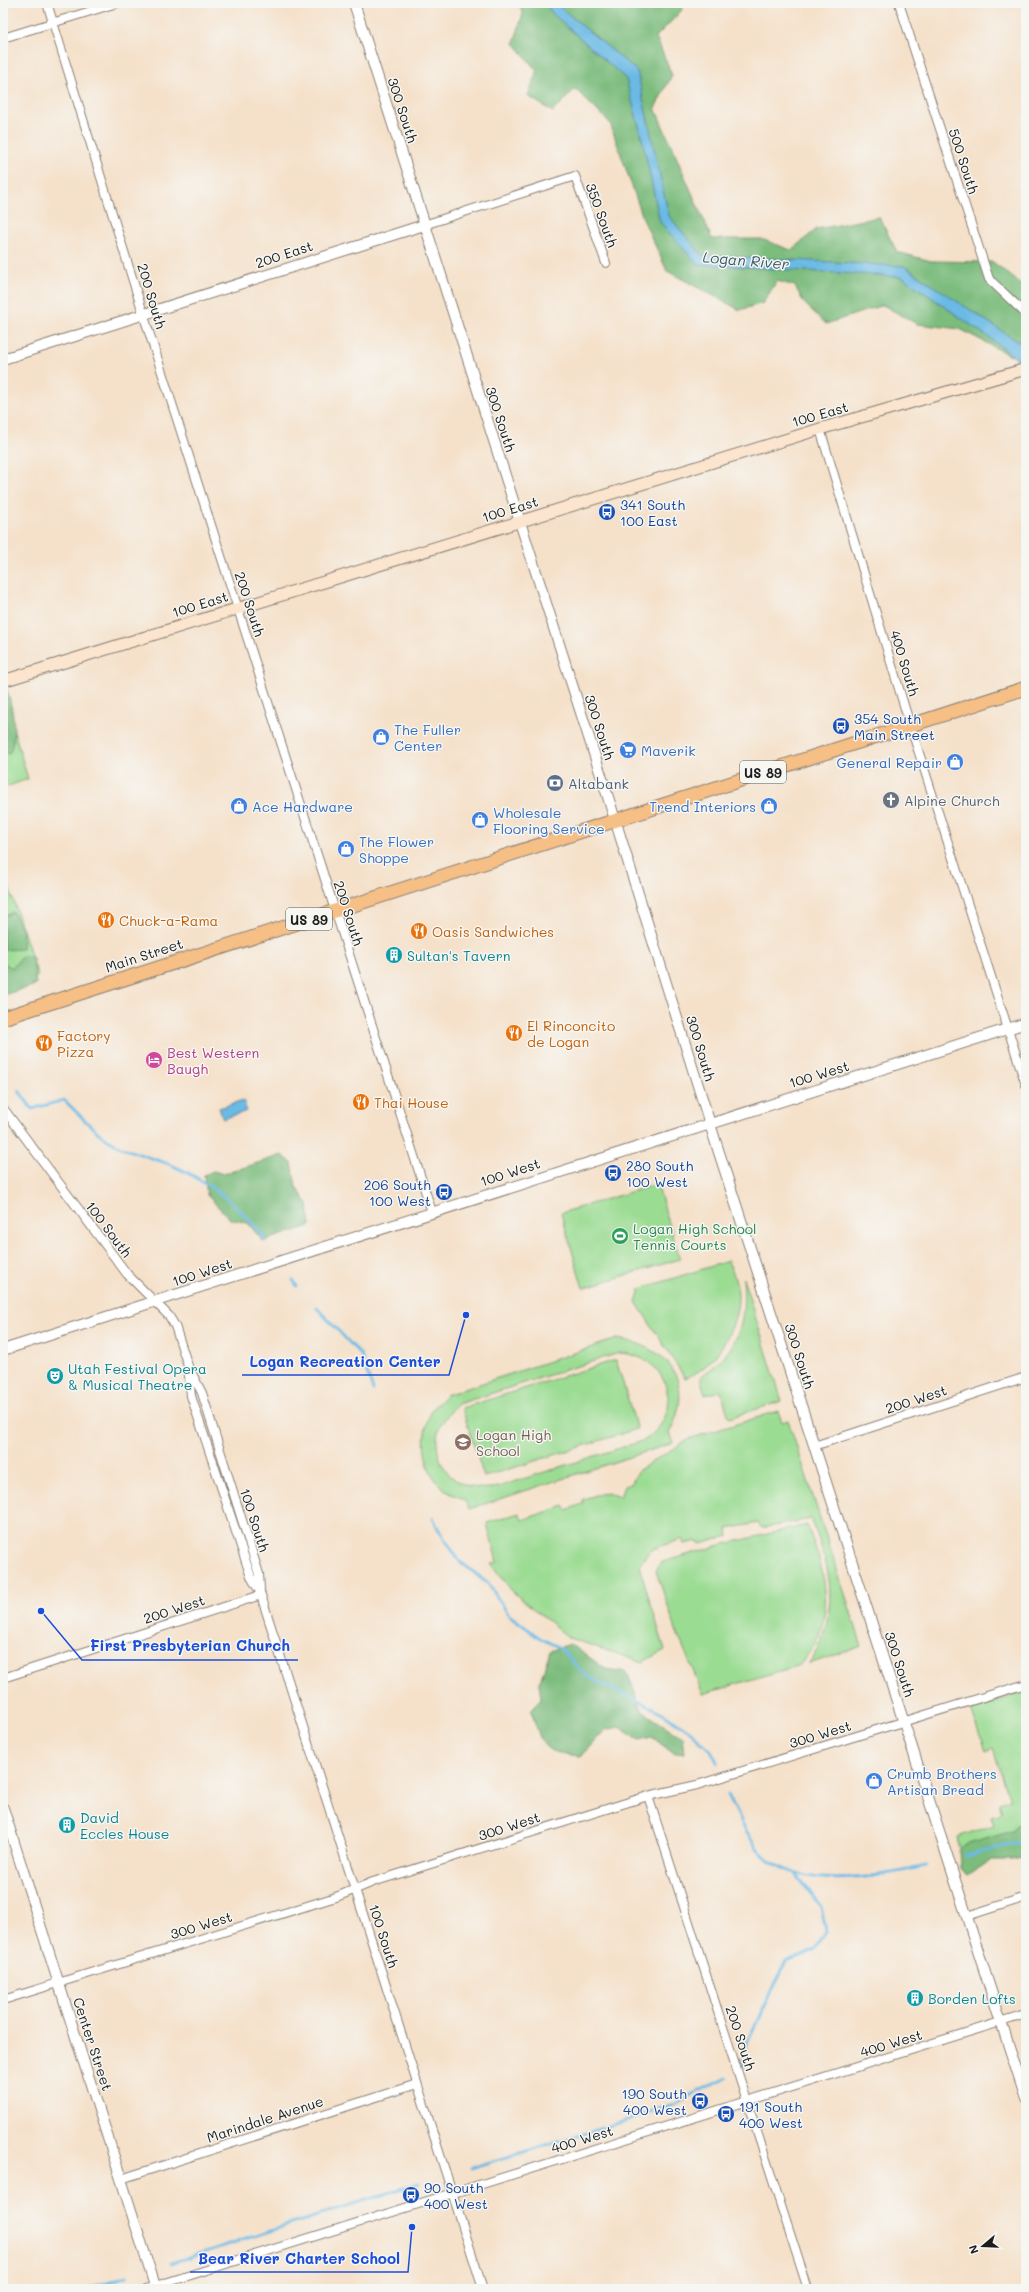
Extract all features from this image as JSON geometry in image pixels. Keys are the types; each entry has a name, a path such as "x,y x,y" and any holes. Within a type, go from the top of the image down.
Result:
{"highway":[{"name":"Main Street","path":"3,1018 615,819 1026,688"}],"main road":[{"name":"100 East","path":"3,681 820,429 1026,369"}],"street":[{"name":"200 South","path":"47,3 143,313 432,1212"},
{"path":"3,38 117,3"},
{"name":"300 South","path":"354,3 615,819 710,1123 1026,2099"},
{"name":"500 South","path":"898,3 989,279 1026,314"},
{"name":"200 East","path":"3,359 575,176"},
{"name":"350 South","path":"575,176 606,263"},
{"name":"400 South","path":"820,429 910,725 1026,1085"},
{"name":"100 West","path":"3,1350 1026,1023"},
{"name":"100 South","path":"3,1108 127,1274 169,1316 175,1326 188,1366 192,1396 252,1577 260,1593 482,2289"},
{"name":"200 West","path":"814,1446 1026,1377"},
{"name":"200 West","path":"3,1678 260,1593"},
{"name":"300 West","path":"3,2000 355,1890 373,1882 648,1796 697,1785 1026,1684"},
{"name":"200 South","path":"648,1796 808,2289"},
{"name":"Center Street","path":"3,1808 121,2179 152,2288"},
{"path":"967,1916 1026,1897"},
{"name":"400 West","path":"152,2288 1026,2014"},
{"name":"Marindale Avenue","path":"121,2179 417,2084"}],"green space":[{"path":"518,3 681,3 682,10 656,37 672,75 655,108 712,239 761,239 791,250 817,229 879,217 897,252 931,261 993,262 1026,288 1026,337 1022,336 1011,356 960,329 917,324 883,305 826,324 804,303 795,286 777,281 763,303 740,310 667,271 644,221 610,123 575,89 553,112 528,96 537,71 514,43 523,14"},
{"path":"7,690 14,722 12,746 9,754 3,751 3,692"},
{"path":"3,723 14,731 28,779 3,788"},
{"path":"3,869 38,976 3,986"},
{"path":"13,912 23,930 22,949 5,950 3,952 3,917"},
{"path":"23,955 33,958 36,985 3,995 3,962 12,968"},
{"path":"282,1155 292,1163 296,1187 308,1204 310,1226 263,1241 248,1223 230,1219 207,1195 204,1175 213,1171 224,1174"},
{"name":"Logan High School Tennis Courts","path":"657,1184 680,1259 583,1288 561,1213"},
{"path":"728,1261 738,1290 738,1300 733,1323 722,1346 714,1357 706,1366 685,1378 636,1302 640,1289"},
{"path":"743,1278 782,1401 729,1418 721,1391 705,1395 700,1377 724,1357 738,1335 743,1309"},
{"path":"617,1339 636,1343 651,1350 664,1359 673,1370 678,1384 680,1399 677,1415 669,1433 673,1443 469,1509 465,1500 448,1492 439,1485 428,1465 425,1454 425,1430 428,1419 433,1409 446,1395","holes":["619,1353 644,1359 656,1369 665,1383 668,1394 668,1407 665,1416 656,1431 645,1440 498,1487 470,1487 454,1479 448,1473 439,1456 437,1441 438,1432 446,1417 458,1404"]},
{"path":"616,1360 637,1429 484,1477 462,1408"},
{"path":"778,1411 782,1422 788,1420 862,1646 809,1664 819,1645 825,1627 829,1609 830,1592 824,1557 811,1519 762,1528 758,1523 727,1529 729,1536 700,1544 698,1541 684,1544 682,1539 650,1550 639,1566 665,1650 642,1662 569,1638 512,1591 491,1564 497,1562 487,1523 519,1513 522,1520 564,1506 566,1510 583,1504 583,1499 607,1492 620,1497 624,1486 631,1484 639,1470 689,1439"},
{"path":"807,1525 821,1566 825,1594 823,1623 814,1645 800,1665 703,1694 676,1630 656,1571 660,1563 720,1545"},
{"path":"570,1644 606,1669 627,1672 642,1711 682,1737 684,1753 674,1754 652,1737 639,1740 619,1727 605,1730 581,1756 558,1753 546,1746 539,1734 531,1711 541,1698 539,1684 550,1651"},
{"path":"1026,1691 1026,1833 961,1853 957,1837 994,1825 991,1816 1002,1813 999,1803 1010,1800 993,1749 985,1752 971,1709"},
{"path":"1026,1819 1026,1857 1012,1860 990,1860 968,1875 960,1868 959,1851 963,1846 1012,1831"}],"water":[{"name":"Logan River","path":"545,3 555,3 637,71 669,216 702,255 904,266 1026,347 1026,366 991,339 902,277 697,264 660,222 641,134 626,79 553,14"},
{"path":"243,1100 247,1111 223,1119 219,1108"}],"waterway":[{"path":"19,1091 32,1109 64,1100 94,1129 112,1143 183,1170 223,1196 236,1207 266,1241"},
{"path":"293,1280 297,1286"},
{"path":"316,1307 361,1355 373,1390"},
{"path":"433,1518 440,1532 460,1562 487,1582 509,1615 540,1638 560,1648 586,1676 663,1713 691,1732 710,1750 718,1763"},
{"path":"728,1795 754,1844 770,1860 789,1871 811,1877 834,1879 883,1875 926,1866"},
{"path":"965,1856 1026,1841"},
{"path":"743,2065 746,2044 786,1962 816,1949 826,1932 821,1907 796,1874"},
{"path":"471,2168 625,2121 676,2103 727,2077"},
{"path":"171,2263 419,2183"},
{"path":"86,2289 127,2276"}],"place":[{"name":"341 South 100 East","path":"607,512"},
{"name":"354 South Main Street","path":"841,726"},
{"name":"The Fuller Center","path":"381,737"},
{"name":"Maverik","path":"628,750"},
{"name":"General Repair","path":"955,762"},
{"name":"Altabank","path":"555,783"},
{"name":"Alpine Church","path":"891,800"},
{"name":"Ace Hardware","path":"239,806"},
{"name":"Trend Interiors","path":"769,806"},
{"name":"Wholesale Flooring Service","path":"480,820"},
{"name":"The Flower Shoppe","path":"346,849"},
{"name":"Chuck-a-Rama","path":"106,920"},
{"name":"Oasis Sandwiches","path":"419,931"},
{"name":"Sultan's Tavern","path":"394,955"},
{"name":"El Rinconcito de Logan","path":"514,1033"},
{"name":"Factory Pizza","path":"44,1043"},
{"name":"Best Western Baugh","path":"154,1060"},
{"name":"Thai House","path":"361,1102"},
{"name":"280 South 100 West","path":"613,1173"},
{"name":"206 South 100 West","path":"444,1192"},
{"name":"Logan High School Tennis Courts","path":"620,1236"},
{"name":"Logan Recreation Center","path":"466,1315"},
{"name":"Utah Festival Opera & Musical Theatre","path":"55,1376"},
{"name":"Logan High School","path":"463,1442"},
{"name":"First Presbyterian Church","path":"41,1611"},
{"name":"Crumb Brothers Artisan Bread","path":"874,1781"},
{"name":"David Eccles House","path":"67,1825"},
{"name":"Borden Lofts","path":"915,1998"},
{"name":"190 South 400 West","path":"700,2101"},
{"name":"191 South 400 West","path":"726,2114"},
{"name":"90 South 400 West","path":"411,2195"},
{"name":"Bear River Charter School","path":"412,2227"}]}
